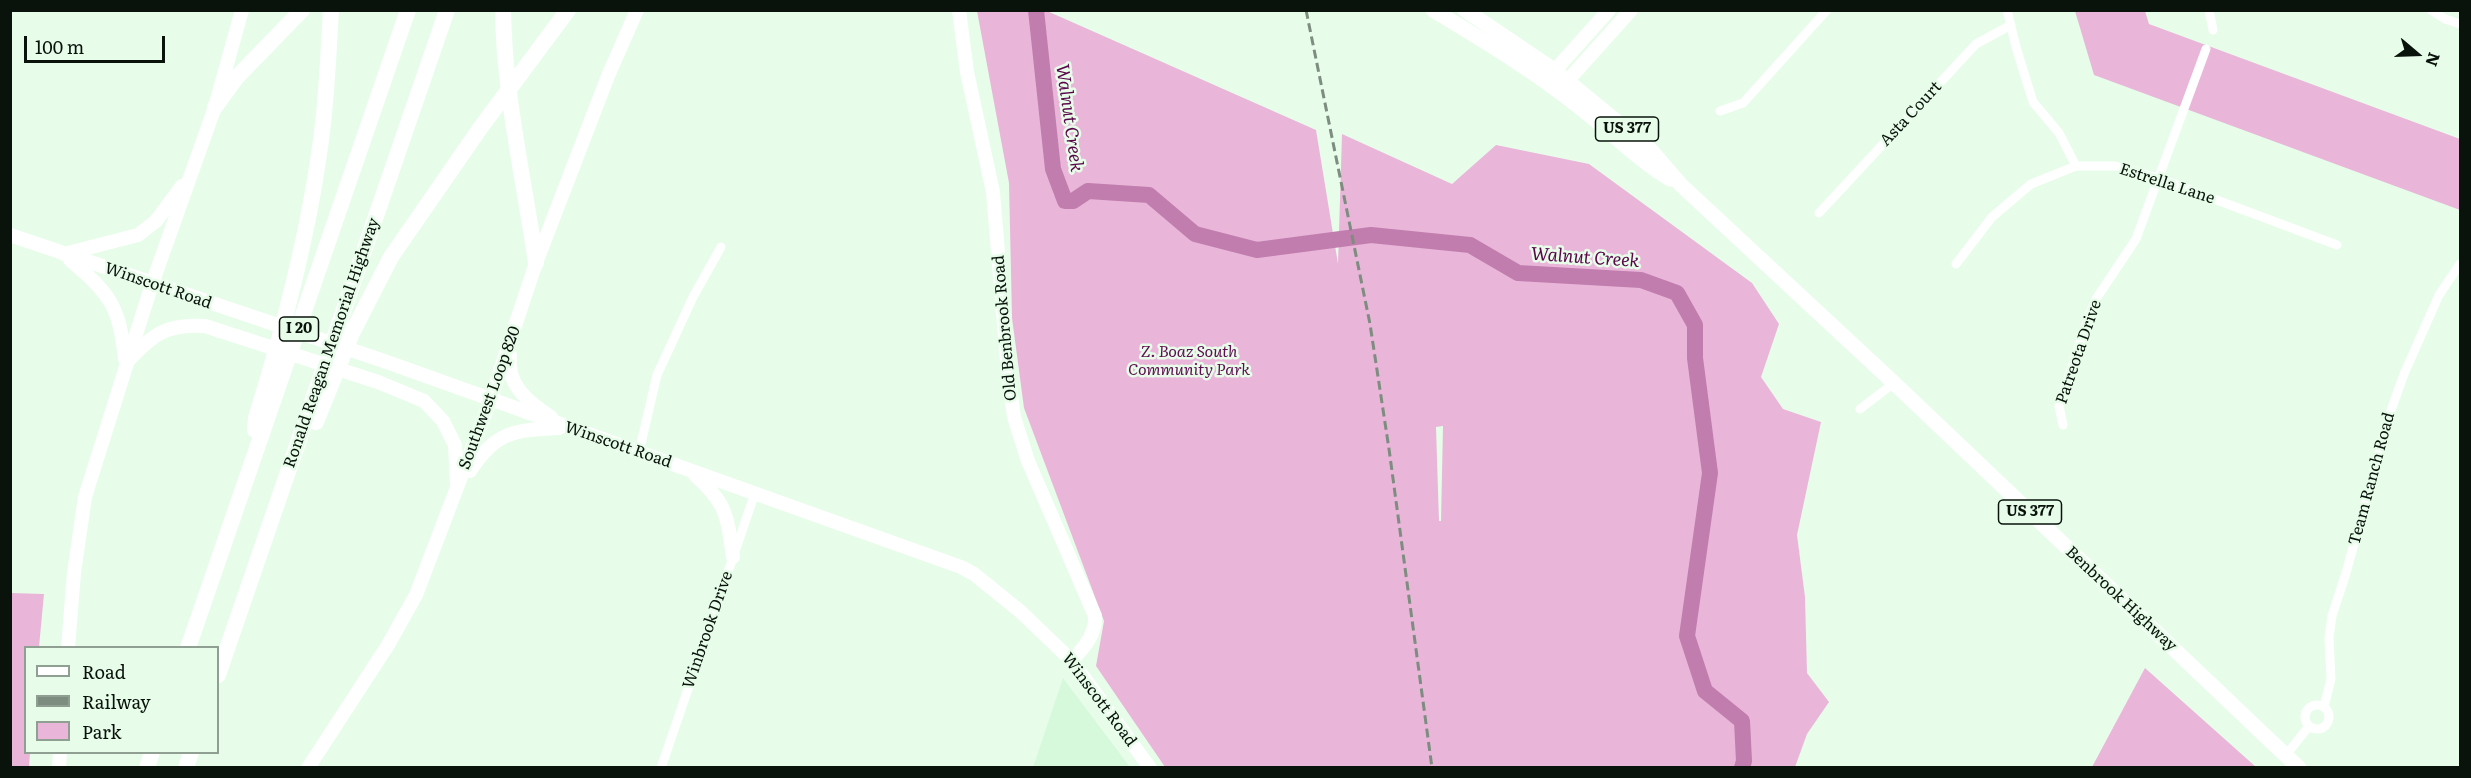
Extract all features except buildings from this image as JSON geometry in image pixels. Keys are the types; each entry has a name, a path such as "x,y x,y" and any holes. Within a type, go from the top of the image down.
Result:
{"highway":[{"path":"215,107 236,78 302,10"},
{"path":"254,456 256,418 281,333 307,225 318,159 331,10"},
{"name":"I 20","path":"189,646 408,10"},
{"name":"Ronald Reagan Memorial Highway","path":"219,672 447,10"},
{"path":"504,10 504,37 517,141 536,263"},
{"path":"537,50 554,10"},
{"path":"297,446 316,422 352,333 391,257 537,50 568,10"}],"main road":[{"path":"68,646 74,573 85,497 152,284 215,107 242,10"},
{"name":"Southwest Loop 820","path":"308,768 388,645 416,596 490,401 536,263 604,86 637,10"},
{"name":"Old Benbrook Road","path":"959,10 967,72 993,192 1008,373 1014,417 1028,461 1095,616 1095,627 1090,640 1072,661"},
{"name":"US 377","path":"1433,10 1497,50 1550,76"},
{"name":"US 377","path":"1465,10 1562,86"},
{"path":"1550,76 1609,10"},
{"path":"1562,86 1631,10"},
{"name":"Benbrook Highway","path":"1562,86 1649,148 1681,185 1894,383 2299,768"},
{"path":"64,254 138,235 156,221 192,172"},
{"name":"Winscott Road","path":"10,235 689,469 915,549 975,574 1021,612 1072,661 1150,768"},
{"path":"64,254 98,284 116,309 122,328 126,364"},
{"path":"126,364 156,334 188,325 205,326 378,382 424,400 443,421 455,445 457,489"},
{"path":"512,338 509,363 511,377 519,392 567,428"},
{"path":"457,489 481,454 497,438 522,429 567,428"},
{"path":"689,469 710,489 726,511 733,557"}],"street":[{"path":"1720,111 1743,103 1827,10"},
{"path":"2007,10 2033,102 2059,133 2076,166"},
{"path":"2210,10 2213,30"},
{"path":"2431,10 2445,19 2460,24"},
{"name":"Asta Court","path":"1819,213 1976,44 2011,25"},
{"name":"Patreota Drive","path":"2062,425 2059,406 2089,315 2096,299 2132,247 2206,49"},
{"name":"Estrella Lane","path":"1956,264 1992,217 2031,184 2076,166 2115,166 2158,178 2337,245"},
{"path":"639,452 657,375 693,297 721,247"},
{"name":"Team Ranch Road","path":"2324,706 2331,679 2329,638 2332,616 2389,416 2404,374 2439,295 2460,264"},
{"path":"1860,409 1894,383"},
{"name":"Winbrook Drive","path":"661,768 755,493"},
{"path":"2316,704 2324,706 2330,717 2327,725 2316,729 2308,726 2305,714 2309,707 2316,704"},
{"path":"2286,755 2308,726"}],"shaded area":[{"path":"1063,678 1130,767 1033,767"}],"green space":[{"name":"Z. Boaz South Community Park","path":"977,11 1047,11 1316,130 1338,264 1342,134 1452,184 1496,145 1589,164 1752,283 1779,324 1761,377 1783,409 1821,422 1797,535 1805,597 1807,673 1829,702 1807,734 1795,767 1165,767 1096,666 1104,621 1024,408 1012,318 1009,183","holes":["1443,426 1441,521 1439,521 1436,427"]},
{"path":"2075,11 2145,11 2149,24 2460,139 2460,210 2094,75"},
{"path":"11,593 44,594 39,646 24,646 24,754 30,754 29,767 11,767"},
{"path":"2145,668 2256,767 2092,767"}],"waterway":[{"name":"Walnut Creek","path":"1036,10 1053,169 1065,201 1073,201 1088,191 1149,195 1195,234 1257,250 1371,235 1470,245 1518,273 1641,280 1677,293 1695,325 1695,358 1710,473 1687,636 1705,691 1742,721 1744,761 1742,768"}],"railway":[{"path":"1306,10 1370,324 1432,768"}]}
